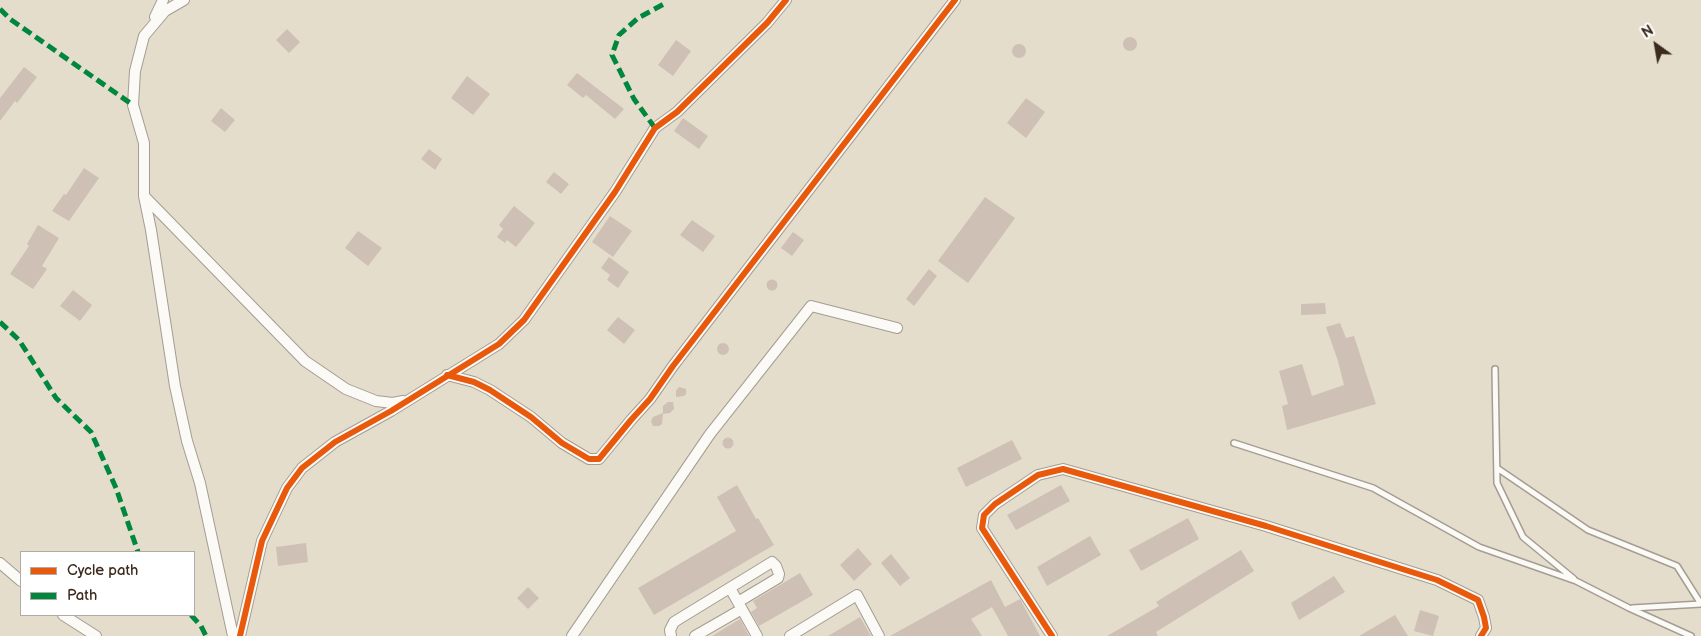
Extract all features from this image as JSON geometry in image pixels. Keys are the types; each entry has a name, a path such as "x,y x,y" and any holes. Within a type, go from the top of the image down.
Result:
{"street":[{"path":"163,0 144,36 135,71 133,105 144,143 144,196 175,386 187,441 200,483 234,636"},
{"path":"144,36 165,12 184,0"},
{"path":"240,636 262,541 286,488 302,468 334,442 409,400 499,344 524,320 615,192 655,128 677,112 767,23 786,0"},
{"path":"447,375 474,382 490,390 531,417 562,443 589,459 599,459 650,399 673,366 955,0"},
{"path":"144,196 305,361 346,388 376,401 393,403 409,400"},
{"path":"572,636 710,434 811,306 897,328"},
{"path":"1052,636 982,528 984,515 995,504 1038,475 1063,469 1266,526 1437,580 1478,600 1486,628 1481,636"},
{"path":"671,636 670,630 674,622 772,562 776,566 779,574 778,578 695,636"},
{"path":"0,564 20,580"},
{"path":"730,588 757,636"},
{"path":"790,636 857,595 879,636"},
{"path":"65,616 96,636"}],"lane":[{"path":"1495,369 1497,483 1523,537 1576,581"},
{"path":"1234,443 1373,488 1479,547 1576,581 1691,636"},
{"path":"1497,468 1588,530 1677,566 1701,604 1629,608"}],"building":[{"path":"287,29 300,42 289,53 276,40"},
{"path":"1130,37 1135,39 1137,44 1135,49 1130,51 1125,49 1123,44 1125,39"},
{"path":"676,40 691,51 673,76 658,65"},
{"path":"1019,44 1024,46 1026,51 1024,56 1019,58 1014,56 1012,51 1014,46"},
{"path":"24,67 37,77 0,121 0,98"},
{"path":"577,73 624,109 615,119 586,95 583,98 567,85"},
{"path":"467,76 490,94 473,115 451,98"},
{"path":"1026,98 1045,112 1026,138 1007,123"},
{"path":"221,108 235,120 225,132 211,121"},
{"path":"683,118 708,136 699,149 674,131"},
{"path":"429,149 442,159 435,170 421,159"},
{"path":"84,168 99,178 69,221 52,211 64,194 66,195"},
{"path":"554,172 569,184 561,194 546,182"},
{"path":"985,197 1015,218 968,283 938,261"},
{"path":"514,206 535,223 516,247 507,240 505,243 497,237 503,229 499,225"},
{"path":"610,216 632,231 613,257 592,242"},
{"path":"692,220 715,236 703,252 680,235"},
{"path":"38,225 59,238 42,266 47,269 33,289 10,274 29,246 27,244"},
{"path":"358,231 382,248 368,266 345,248"},
{"path":"793,232 804,240 792,256 781,248"},
{"path":"609,257 629,272 618,288 607,280 610,275 601,268"},
{"path":"929,269 937,276 914,306 906,299"},
{"path":"772,279 778,285 772,291 766,285"},
{"path":"73,290 92,305 80,321 60,306"},
{"path":"1325,303 1326,314 1301,315 1301,304"},
{"path":"618,317 635,330 624,344 607,330"},
{"path":"1340,323 1346,338 1354,336 1376,404 1287,430 1282,406 1288,404 1279,371 1302,364 1312,396 1344,385 1326,327"},
{"path":"721,343 725,343 729,349 725,355 721,355 717,351 717,347"},
{"path":"679,387 686,389 686,394 676,397 676,391"},
{"path":"668,402 673,402 674,409 670,413 663,414 663,406"},
{"path":"663,413 662,424 653,426 651,421 653,417"},
{"path":"728,437 734,443 728,449 722,443"},
{"path":"1012,440 1022,459 966,487 957,468"},
{"path":"737,485 756,519 758,518 774,545 654,615 638,588 736,531 717,497"},
{"path":"1061,485 1070,501 1016,530 1007,515"},
{"path":"1188,518 1199,539 1141,571 1129,550"},
{"path":"1090,536 1101,555 1047,586 1037,567"},
{"path":"306,543 308,562 278,566 276,547"},
{"path":"858,548 872,564 854,581 840,565"},
{"path":"1241,550 1254,571 1156,632 1158,636 1107,636 1159,606 1156,602"},
{"path":"891,554 910,578 900,586 881,563"},
{"path":"800,573 813,595 759,626 751,612 757,608 753,601"},
{"path":"1334,576 1345,592 1299,620 1291,603"},
{"path":"991,580 1005,607 1020,599 1040,636 1008,636 992,607 971,619 982,636 890,636"},
{"path":"528,587 539,598 528,609 517,598"},
{"path":"1420,610 1439,616 1433,636 1414,631"},
{"path":"1395,615 1408,636 1359,636"},
{"path":"860,617 871,636 828,636"},
{"path":"740,619 749,636 712,636"}],"marked path":[{"path":"655,128 634,99 612,55 619,35 638,18 664,4"},
{"path":"0,9 10,19 133,105"},
{"path":"0,322 19,340 56,398 91,432 116,488 138,551"},
{"path":"192,616 201,626 206,636"}],"cycle path":[{"path":"240,636 262,541 287,488 302,468 335,442 391,411 499,344 524,320 615,192 655,128 677,112 767,23 786,0"},
{"path":"447,375 474,382 490,390 531,417 562,443 589,459 599,459 650,399 673,366 955,0"},
{"path":"1052,636 982,528 984,515 995,504 1038,475 1063,469 1266,526 1437,580 1478,600 1486,628 1481,636"}]}
